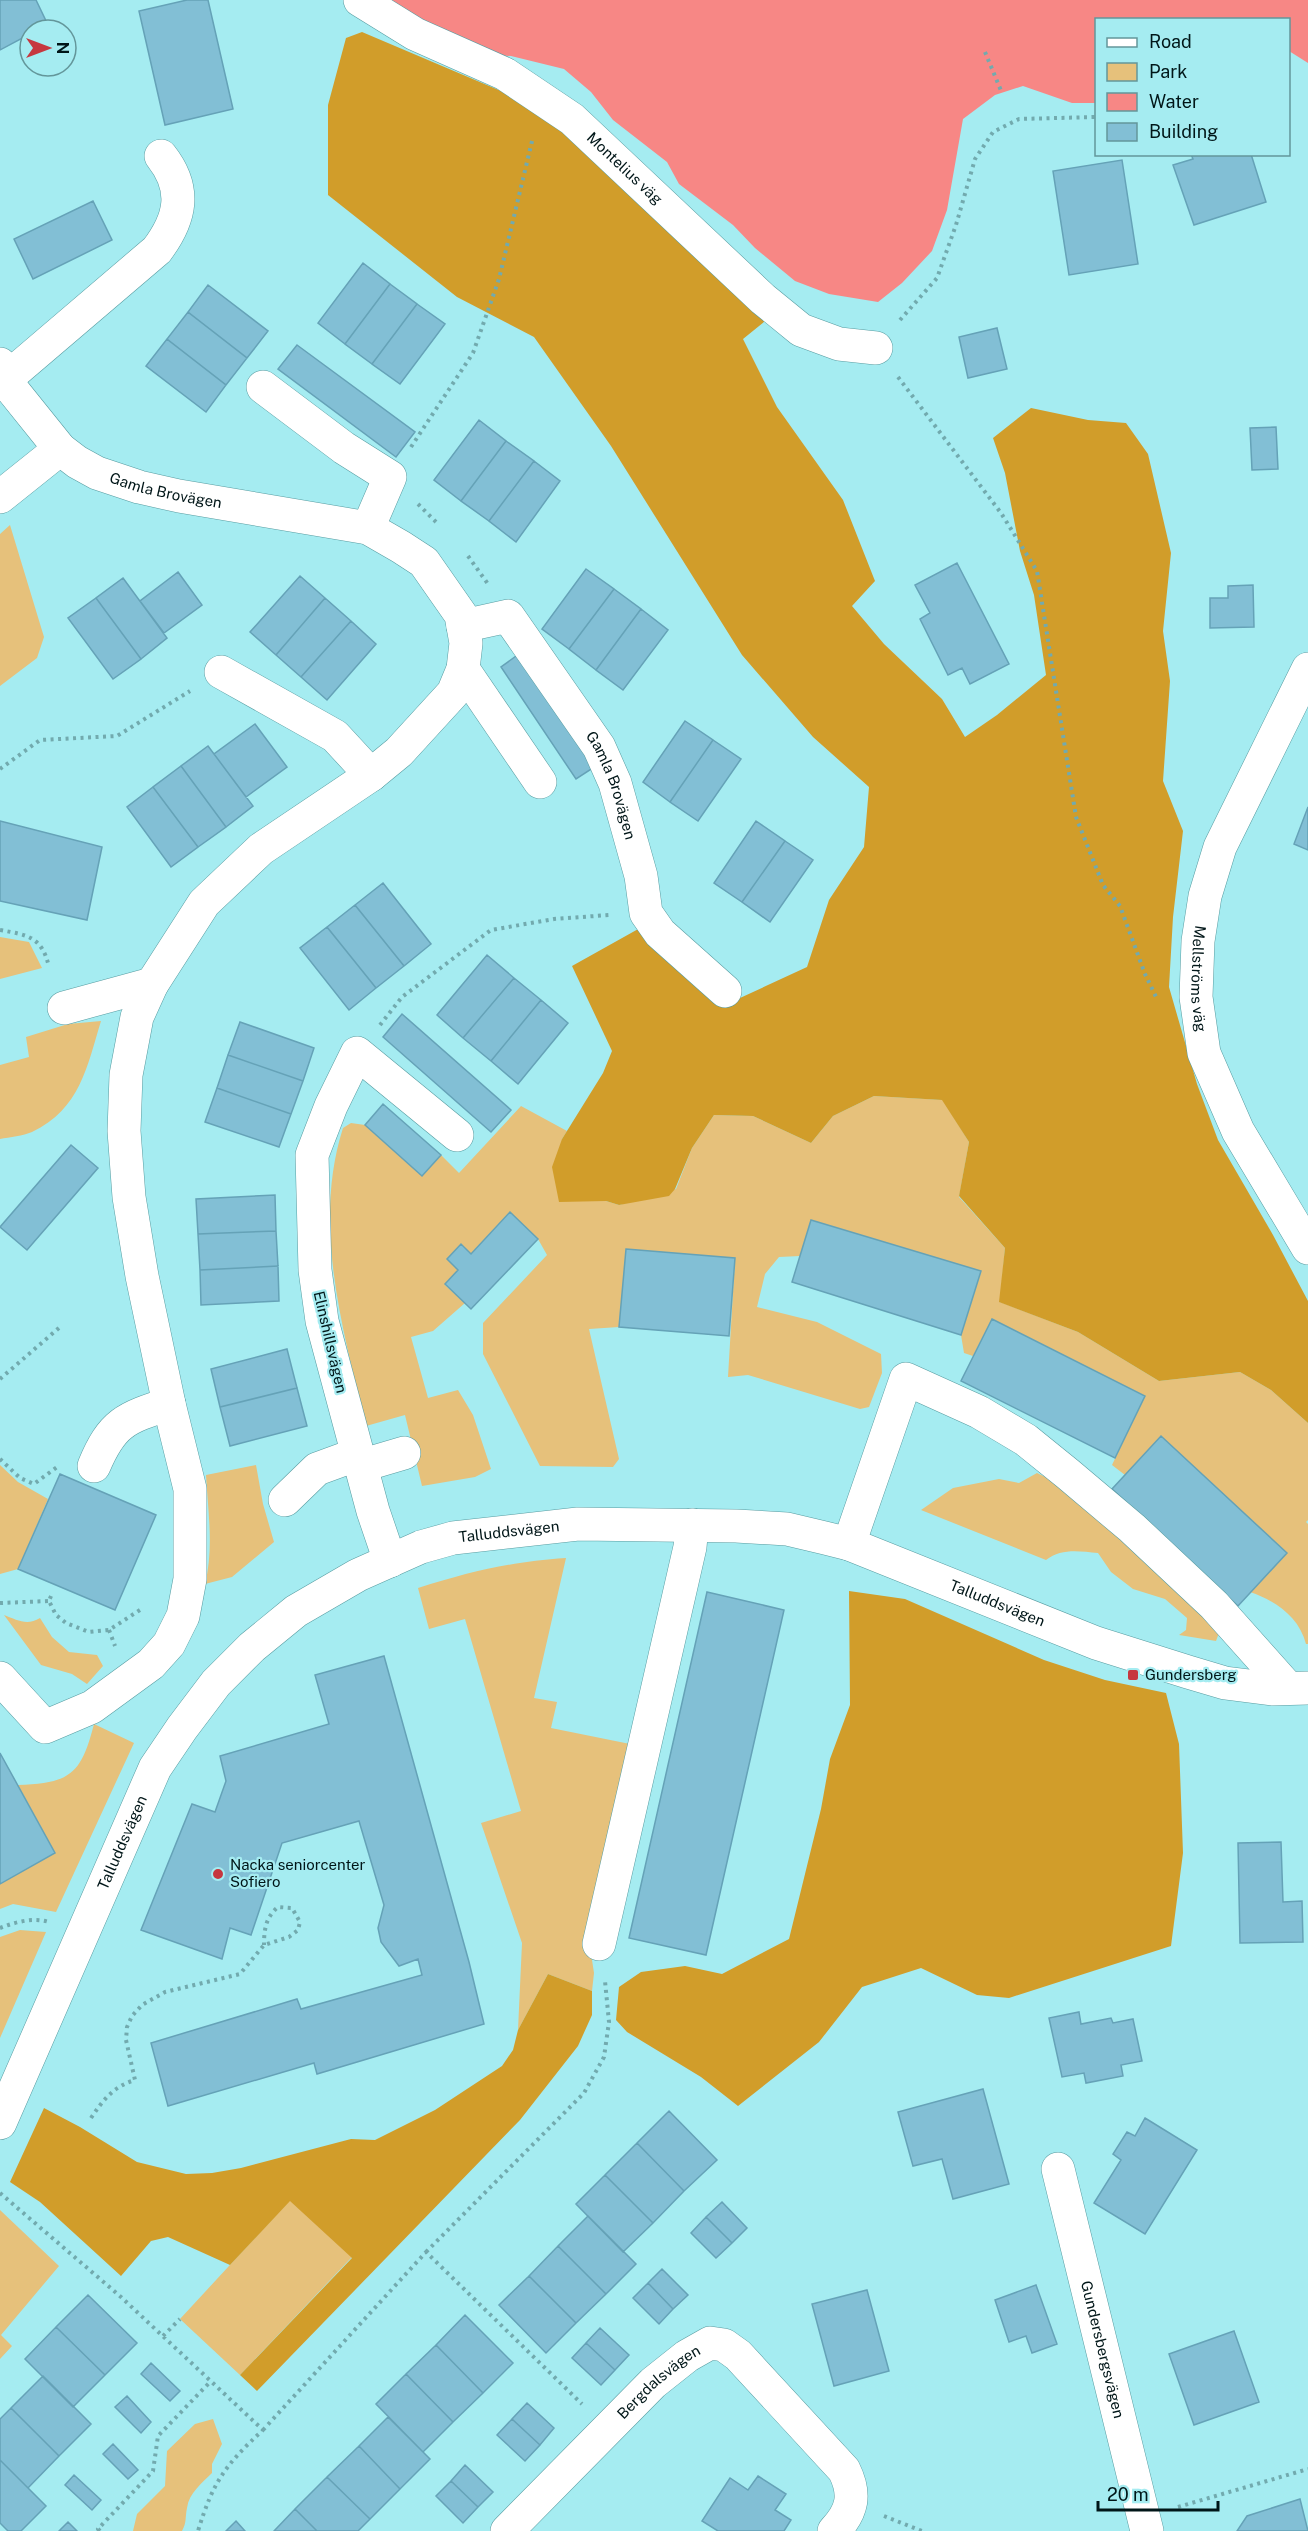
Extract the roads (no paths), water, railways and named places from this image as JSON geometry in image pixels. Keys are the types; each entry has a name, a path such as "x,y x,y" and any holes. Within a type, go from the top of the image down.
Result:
{"street":[{"name":"Montelius väg","path":"360,0 415,34 505,74 572,119 763,299 801,330 839,344 876,348"},
{"name":"Gamla Brovägen","path":"0,1678 45,1727 92,1707 151,1664 169,1644 183,1616 190,1579 190,1489 142,1276 129,1197 124,1131 126,1075 137,1017 152,984 204,903 226,879 261,849 371,775 399,752 453,693 463,669 466,643 461,615 424,562 368,528 225,505 139,487 97,473 60,449 11,388 3,371 158,250 171,232 178,205 177,185 172,170 161,156"},
{"path":"262,387 344,448 390,477 368,528"},
{"path":"0,497 60,449"},
{"name":"Gamla Brovägen","path":"463,626 508,616 598,747 615,783 641,876 646,913 660,933 725,991"},
{"path":"463,669 540,782"},
{"name":"Mellströms väg","path":"1308,669 1220,847 1205,896 1198,941 1196,997 1204,1053 1238,1131 1308,1248"},
{"path":"221,672 335,736 371,775"},
{"path":"64,1008 152,984"},
{"name":"Elinshillsvägen","path":"390,1561 359,1460 322,1321 315,1270 312,1155 331,1106 357,1053 457,1135"},
{"path":"849,1544 906,1380 988,1418 1026,1440 1132,1528 1298,1688"},
{"path":"94,1466 105,1440 117,1428 138,1414 169,1404"},
{"path":"285,1500 317,1469 404,1453"},
{"name":"Talluddsvägen","path":"0,2122 155,1768 182,1728 216,1683 252,1647 296,1611 358,1575 421,1547 453,1538 578,1524 787,1529 849,1544 1096,1643 1225,1683 1272,1689 1298,1688"},
{"path":"599,1944 690,1547 692,1525"},
{"name":"Gundersbergsvägen","path":"1058,2169 1145,2524"},
{"name":"Bergdalsvägen","path":"507,2531 653,2383 687,2356 710,2343 724,2345 738,2355 844,2470 852,2484 852,2503 843,2522 834,2531"}],"water":[{"path":"373,0 1308,0 1308,63 1290,52 1290,18 1095,18 1095,103 1072,103 1023,86 995,95 963,119 947,210 932,251 902,283 878,302 829,294 795,281 755,248 733,225 679,184 667,162 613,120 591,92 564,69 511,56 491,55"}],"place":[{"name":"Gundersberg","path":"1133,1675"},
{"name":"Nacka seniorcenter Sofiero","path":"218,1874"}]}
